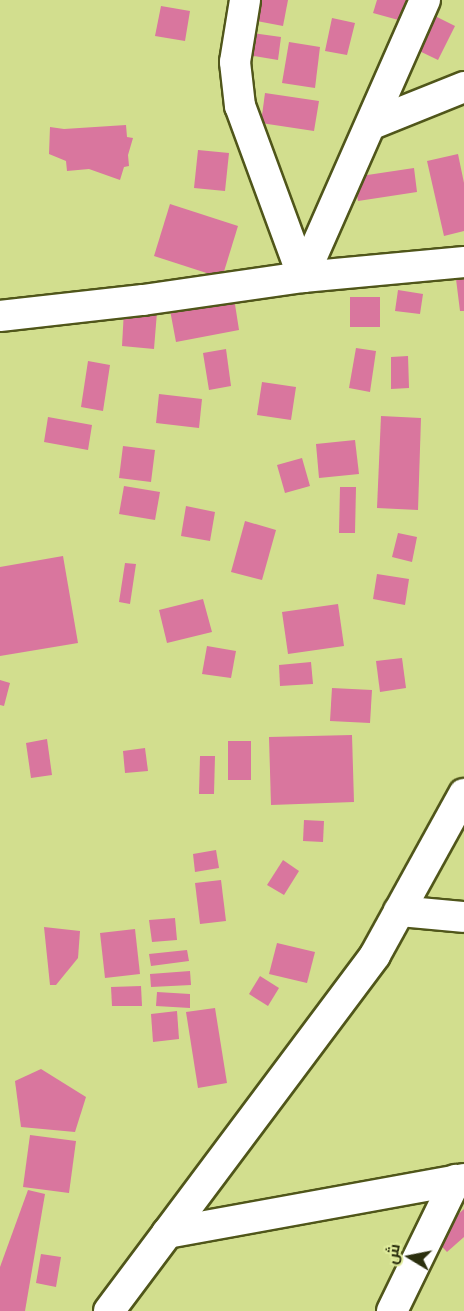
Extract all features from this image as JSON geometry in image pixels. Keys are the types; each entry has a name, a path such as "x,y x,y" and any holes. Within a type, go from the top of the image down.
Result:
{"street":[{"path":"245,0 235,62 240,106 303,277"},
{"path":"303,277 425,0"},
{"path":"372,124 464,87"},
{"path":"0,316 143,300 303,277 464,262"},
{"path":"109,1311 375,955 464,794"},
{"path":"399,911 464,917"},
{"path":"167,1233 460,1179"},
{"path":"392,1311 460,1179"}],"building":[{"path":"256,0 288,0 283,26 252,20"},
{"path":"377,0 408,0 402,21 373,13"},
{"path":"161,6 190,11 185,41 155,36"},
{"path":"427,12 455,26 438,60 411,47"},
{"path":"332,18 355,23 347,55 325,51"},
{"path":"245,32 281,37 278,60 241,54"},
{"path":"289,42 320,47 315,88 282,83"},
{"path":"265,93 319,101 314,131 261,123"},
{"path":"126,125 127,137 133,138 128,155 129,166 124,167 120,180 89,169 67,171 66,161 49,154 50,127 64,129"},
{"path":"198,150 229,153 225,191 194,188"},
{"path":"458,154 464,183 464,231 444,236 427,161"},
{"path":"414,168 417,192 358,201 354,177"},
{"path":"170,204 238,226 222,278 154,256"},
{"path":"464,278 464,311 460,311 456,279"},
{"path":"398,290 423,294 420,314 395,311"},
{"path":"350,297 380,297 380,327 350,327"},
{"path":"234,298 239,330 176,342 170,310"},
{"path":"124,310 157,312 154,349 122,346"},
{"path":"356,348 376,351 370,392 349,388"},
{"path":"226,349 231,386 209,390 203,353"},
{"path":"408,356 409,388 391,389 391,357"},
{"path":"88,361 110,365 103,411 81,407"},
{"path":"262,382 296,387 291,420 257,415"},
{"path":"159,394 202,399 199,428 156,423"},
{"path":"381,416 421,418 418,510 377,508"},
{"path":"48,417 92,425 88,450 44,442"},
{"path":"355,440 359,474 319,478 316,444"},
{"path":"123,446 155,450 151,482 119,478"},
{"path":"302,458 310,486 285,493 277,465"},
{"path":"124,486 160,492 155,520 119,514"},
{"path":"340,487 356,487 355,533 339,533"},
{"path":"186,506 215,512 210,541 181,536"},
{"path":"245,521 276,530 262,580 231,572"},
{"path":"398,533 417,537 412,562 392,557"},
{"path":"63,556 78,643 0,656 0,567"},
{"path":"125,563 136,564 130,604 119,602"},
{"path":"377,574 409,579 405,605 373,599"},
{"path":"203,599 212,632 167,643 159,610"},
{"path":"338,604 344,646 288,654 282,612"},
{"path":"207,646 236,651 231,678 202,674"},
{"path":"402,658 406,688 380,692 376,661"},
{"path":"311,662 313,684 280,686 279,665"},
{"path":"0,680 10,683 4,706 0,705"},
{"path":"332,688 372,690 370,723 330,721"},
{"path":"352,735 354,802 271,805 269,737"},
{"path":"47,739 52,775 31,778 26,743"},
{"path":"228,741 251,741 251,780 228,780"},
{"path":"145,748 148,771 125,773 123,751"},
{"path":"200,756 215,756 214,794 199,794"},
{"path":"304,820 324,821 323,842 303,841"},
{"path":"216,850 219,868 195,872 193,854"},
{"path":"283,860 299,871 284,895 267,885"},
{"path":"221,880 226,921 200,924 195,883"},
{"path":"175,918 177,940 152,942 149,920"},
{"path":"44,927 80,931 78,958 56,985 50,985"},
{"path":"135,929 140,974 105,978 100,933"},
{"path":"277,943 315,952 307,983 269,974"},
{"path":"187,950 189,961 151,966 149,954"},
{"path":"190,971 191,985 151,987 150,974"},
{"path":"260,976 279,988 268,1006 249,994"},
{"path":"141,986 142,1006 112,1006 111,987"},
{"path":"157,992 190,994 190,1008 156,1006"},
{"path":"215,1008 227,1083 198,1088 186,1012"},
{"path":"177,1011 179,1039 153,1042 151,1014"},
{"path":"41,1069 86,1097 75,1132 21,1127 15,1081"},
{"path":"30,1135 76,1141 69,1193 23,1187"},
{"path":"28,1190 45,1194 25,1311 0,1311 0,1267"},
{"path":"464,1209 464,1237 447,1252 433,1237"},
{"path":"41,1254 61,1257 56,1287 36,1283"}]}
